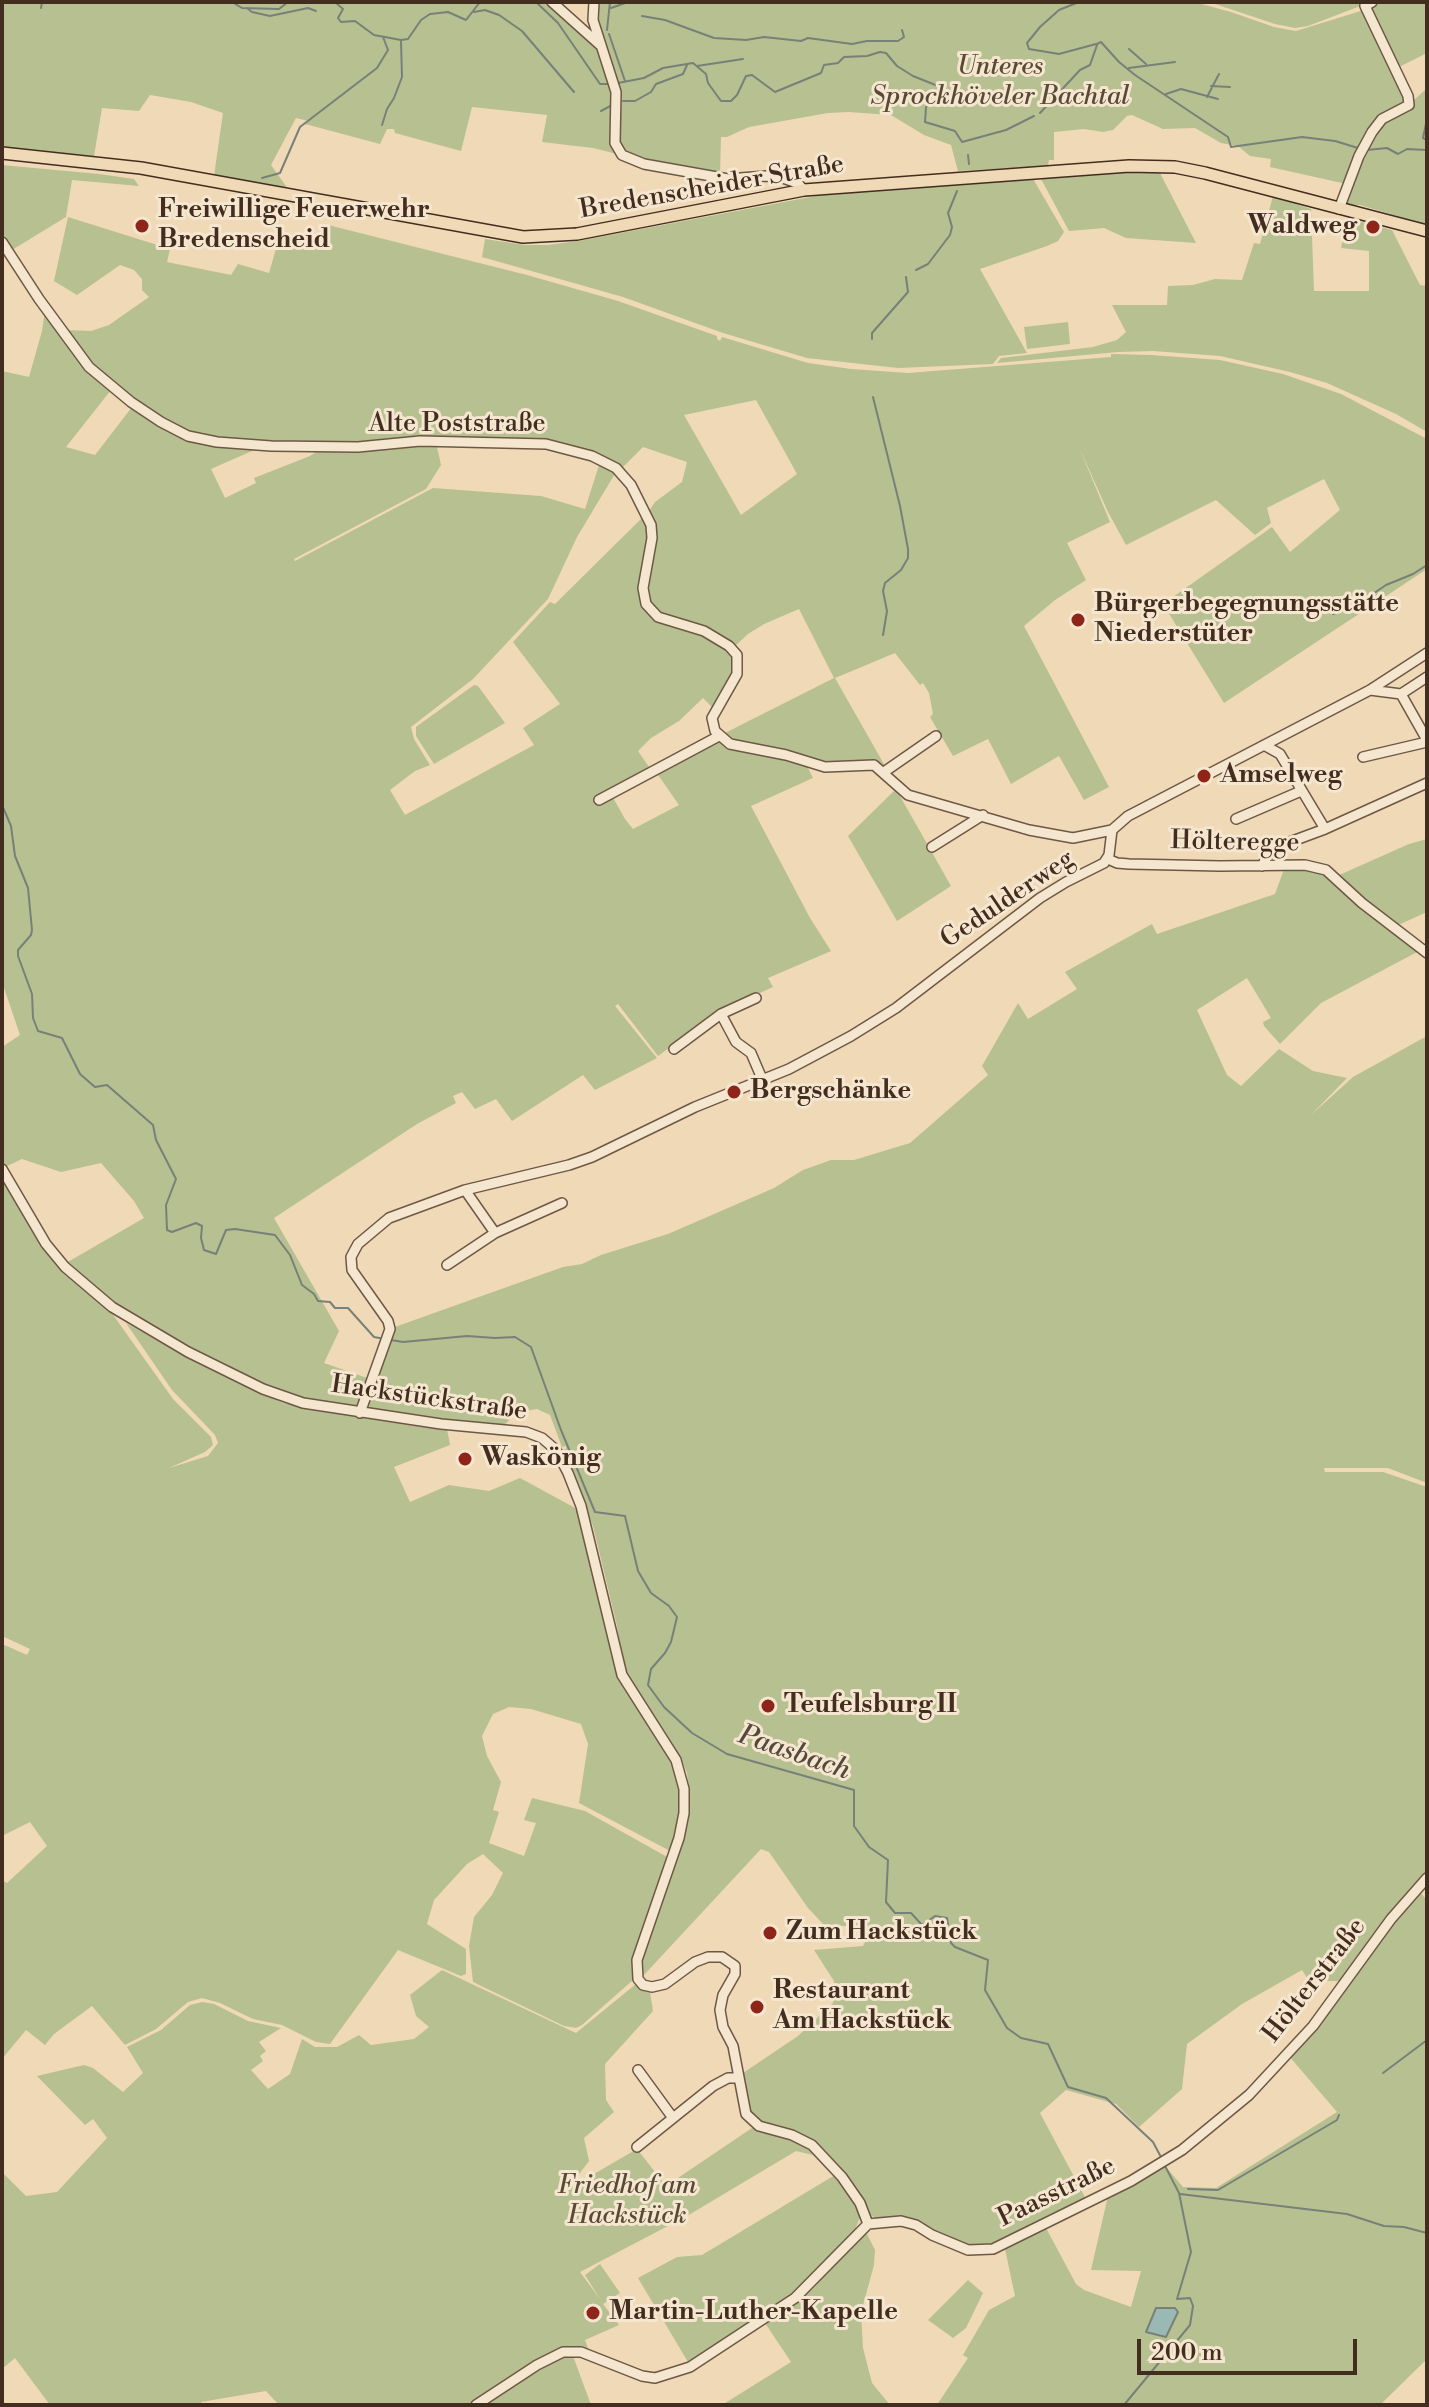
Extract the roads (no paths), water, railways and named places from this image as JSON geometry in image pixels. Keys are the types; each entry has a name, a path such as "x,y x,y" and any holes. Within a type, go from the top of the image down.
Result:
{"main road":[{"name":"Bredenscheider Straße","path":"2,153 141,168 523,237 577,234 804,190 1155,166 1205,173 1427,231"}],"street":[{"path":"552,2 600,45"},
{"path":"594,2 593,16 600,45 617,96 615,144 625,158 728,179 783,178 797,183 804,190"},
{"path":"1339,209 1372,132 1382,119 1409,105 1408,96 1365,6 1372,2"},
{"name":"Alte Poststraße","path":"2,242 89,367 131,402 188,436 230,444 271,446 358,447 420,441 546,444 592,456 616,468 631,485 652,528 643,583 646,604 658,617 704,631 729,646 737,655 737,674 712,715 712,724 719,736"},
{"path":"599,800 719,736 738,747 786,755 822,766 878,766 908,795 1029,830 1073,838 1112,830 1128,816 1370,690 1427,653"},
{"path":"1370,690 1401,694 1427,677"},
{"path":"1363,757 1427,741 1401,694"},
{"path":"884,772 936,736"},
{"path":"1264,745 1280,754 1325,829"},
{"path":"1262,866 1271,849 1325,829 1427,783"},
{"path":"1236,819 1301,791"},
{"path":"932,847 983,815"},
{"name":"Gedulderweg","path":"360,1413 388,1339 388,1321 352,1270 353,1251 389,1218 465,1190 579,1162 695,1107 763,1081 870,1025 1040,898 1108,859 1112,830"},
{"name":"Hölteregge","path":"1108,859 1120,863 1305,865 1326,870 1362,903 1427,953"},
{"path":"674,1049 721,1014 756,998"},
{"path":"721,1014 736,1042 751,1053 763,1081"},
{"name":"Hackstückstraße","path":"2,1169 55,1255 77,1279 127,1317 188,1352 263,1389 303,1403 451,1426 526,1432 547,1441 563,1460 588,1533 622,1675 676,1760 684,1789 684,1813 679,1838 637,1960 638,1979 643,1985 652,1987 665,1984 695,1962 708,1957 722,1957 735,1966 735,1974 723,1995 720,2010 723,2027 733,2046 744,2108 752,2121 812,2145 842,2177 860,2203 868,2224"},
{"path":"465,1190 495,1233"},
{"path":"447,1265 495,1233 562,1203"},
{"name":"Hölterstraße","path":"1158,2165 1249,2095 1313,2026 1391,1919 1427,1878"},
{"path":"638,2070 673,2118"},
{"path":"637,2147 713,2086 728,2078 739,2078"},
{"name":"Paasstraße","path":"868,2224 901,2221 968,2250 993,2249 1158,2165"},
{"path":"476,2405 537,2365 563,2352 581,2352 642,2376 655,2378 690,2367 795,2298 868,2224"}],"water":[{"path":"1156,2308 1175,2308 1178,2312 1166,2337 1146,2332"}],"waterway":[{"path":"41,8 42,2"},
{"path":"232,2 242,8 279,9 288,2"},
{"path":"335,2 343,9 338,18 341,22 355,21 374,35 401,40 408,39 421,20 430,14 448,12 466,20 480,2"},
{"path":"536,2 558,23 600,84 609,84"},
{"path":"607,30 610,2"},
{"path":"611,8 628,2"},
{"path":"1079,2 1059,10 1040,27 1027,43 1029,49 1059,54 1096,44"},
{"path":"247,8 270,16 308,8 316,11"},
{"path":"474,12 485,10 499,15 522,31 574,92"},
{"path":"642,16 665,20 714,38 746,40 764,37 801,41 808,38 852,44 898,41 904,37 902,30"},
{"path":"609,34 625,81"},
{"path":"262,178 280,173 300,127 377,68 388,50 383,37"},
{"path":"382,125 402,77 401,41"},
{"path":"1097,44 1101,42 1135,75 1228,137 1231,147 1302,137 1335,141 1358,148"},
{"path":"1040,113 1080,70 1090,65 1097,45"},
{"path":"1129,49 1146,64"},
{"path":"618,83 644,78 663,68 693,63 706,74 708,83 721,101 731,101 746,76 752,75 775,92 821,73 824,65 838,63 844,57 880,52 886,53 897,66 913,76 938,86 938,97 926,107 925,122 955,131 962,142 1006,130 1034,116"},
{"path":"697,66 743,59"},
{"path":"1129,68 1175,62"},
{"path":"623,101 635,101 651,92 656,84 683,74 687,65"},
{"path":"1207,97 1219,74"},
{"path":"1211,86 1230,87"},
{"path":"1166,94 1181,89 1218,99"},
{"path":"601,111 614,104"},
{"path":"1427,119 1423,138 1427,140"},
{"path":"1367,150 1387,148 1398,154 1407,149 1427,150"},
{"path":"968,155 969,164"},
{"path":"916,270 928,264 950,235 952,227 948,213 957,191"},
{"path":"872,339 872,333 908,292 906,277"},
{"path":"873,397 908,549 908,558 901,570 885,583 883,591 887,611 883,635"},
{"path":"1333,614 1355,606 1386,585 1427,565"},
{"name":"Paasbach","path":"2,805 11,826 15,856 28,888 32,930 18,950 18,956 32,994 33,1018 38,1031 62,1038 80,1074 95,1087 107,1085 153,1125 156,1140 176,1179 166,1205 167,1230 172,1232 196,1223 202,1226 204,1250 216,1254 226,1230 275,1235 290,1255 302,1285 318,1301 330,1302 335,1308 348,1308 374,1337 385,1339"},
{"name":"Paasbach","path":"391,1340 515,1337 531,1347 595,1512 625,1516 638,1571 651,1593 669,1606 677,1617 671,1642 651,1669 648,1685 664,1707 692,1733 727,1754 854,1790 854,1826 869,1847 888,1860 886,1902 895,1913 911,1913 922,1925 935,1916 947,1918 951,1943 988,1960 985,1990 1007,2028 1021,2038 1048,2044 1068,2087 1106,2098 1153,2142 1162,2159"},
{"path":"1383,2073 1427,2040"},
{"path":"1188,2189 1218,2190 1337,2120 1339,2115"},
{"name":"Paasbach","path":"1124,2405 1190,2325 1193,2306 1190,2298 1177,2299 1191,2252 1179,2193 1164,2164"},
{"path":"1180,2194 1347,2214 1384,2226 1427,2233"}],"place":[{"name":"Freiwillige Feuerwehr Bredenscheid","path":"142,226"},
{"name":"Waldweg","path":"1373,227"},
{"name":"Bürgerbegegnungsstätte Niederstüter","path":"1078,620"},
{"name":"Amselweg","path":"1204,776"},
{"name":"Bergschänke","path":"734,1092"},
{"name":"Waskönig","path":"465,1459"},
{"name":"Teufelsburg II","path":"768,1706"},
{"name":"Zum Hackstück","path":"770,1933"},
{"name":"Restaurant Am Hackstück","path":"757,2007"},
{"name":"Martin-Luther-Kapelle","path":"593,2313"}],"park label":[{"name":"Unteres Sprockhöveler Bachtal","path":"1000,83"},
{"name":"Friedhof am Hackstück","path":"627,2202"}]}
